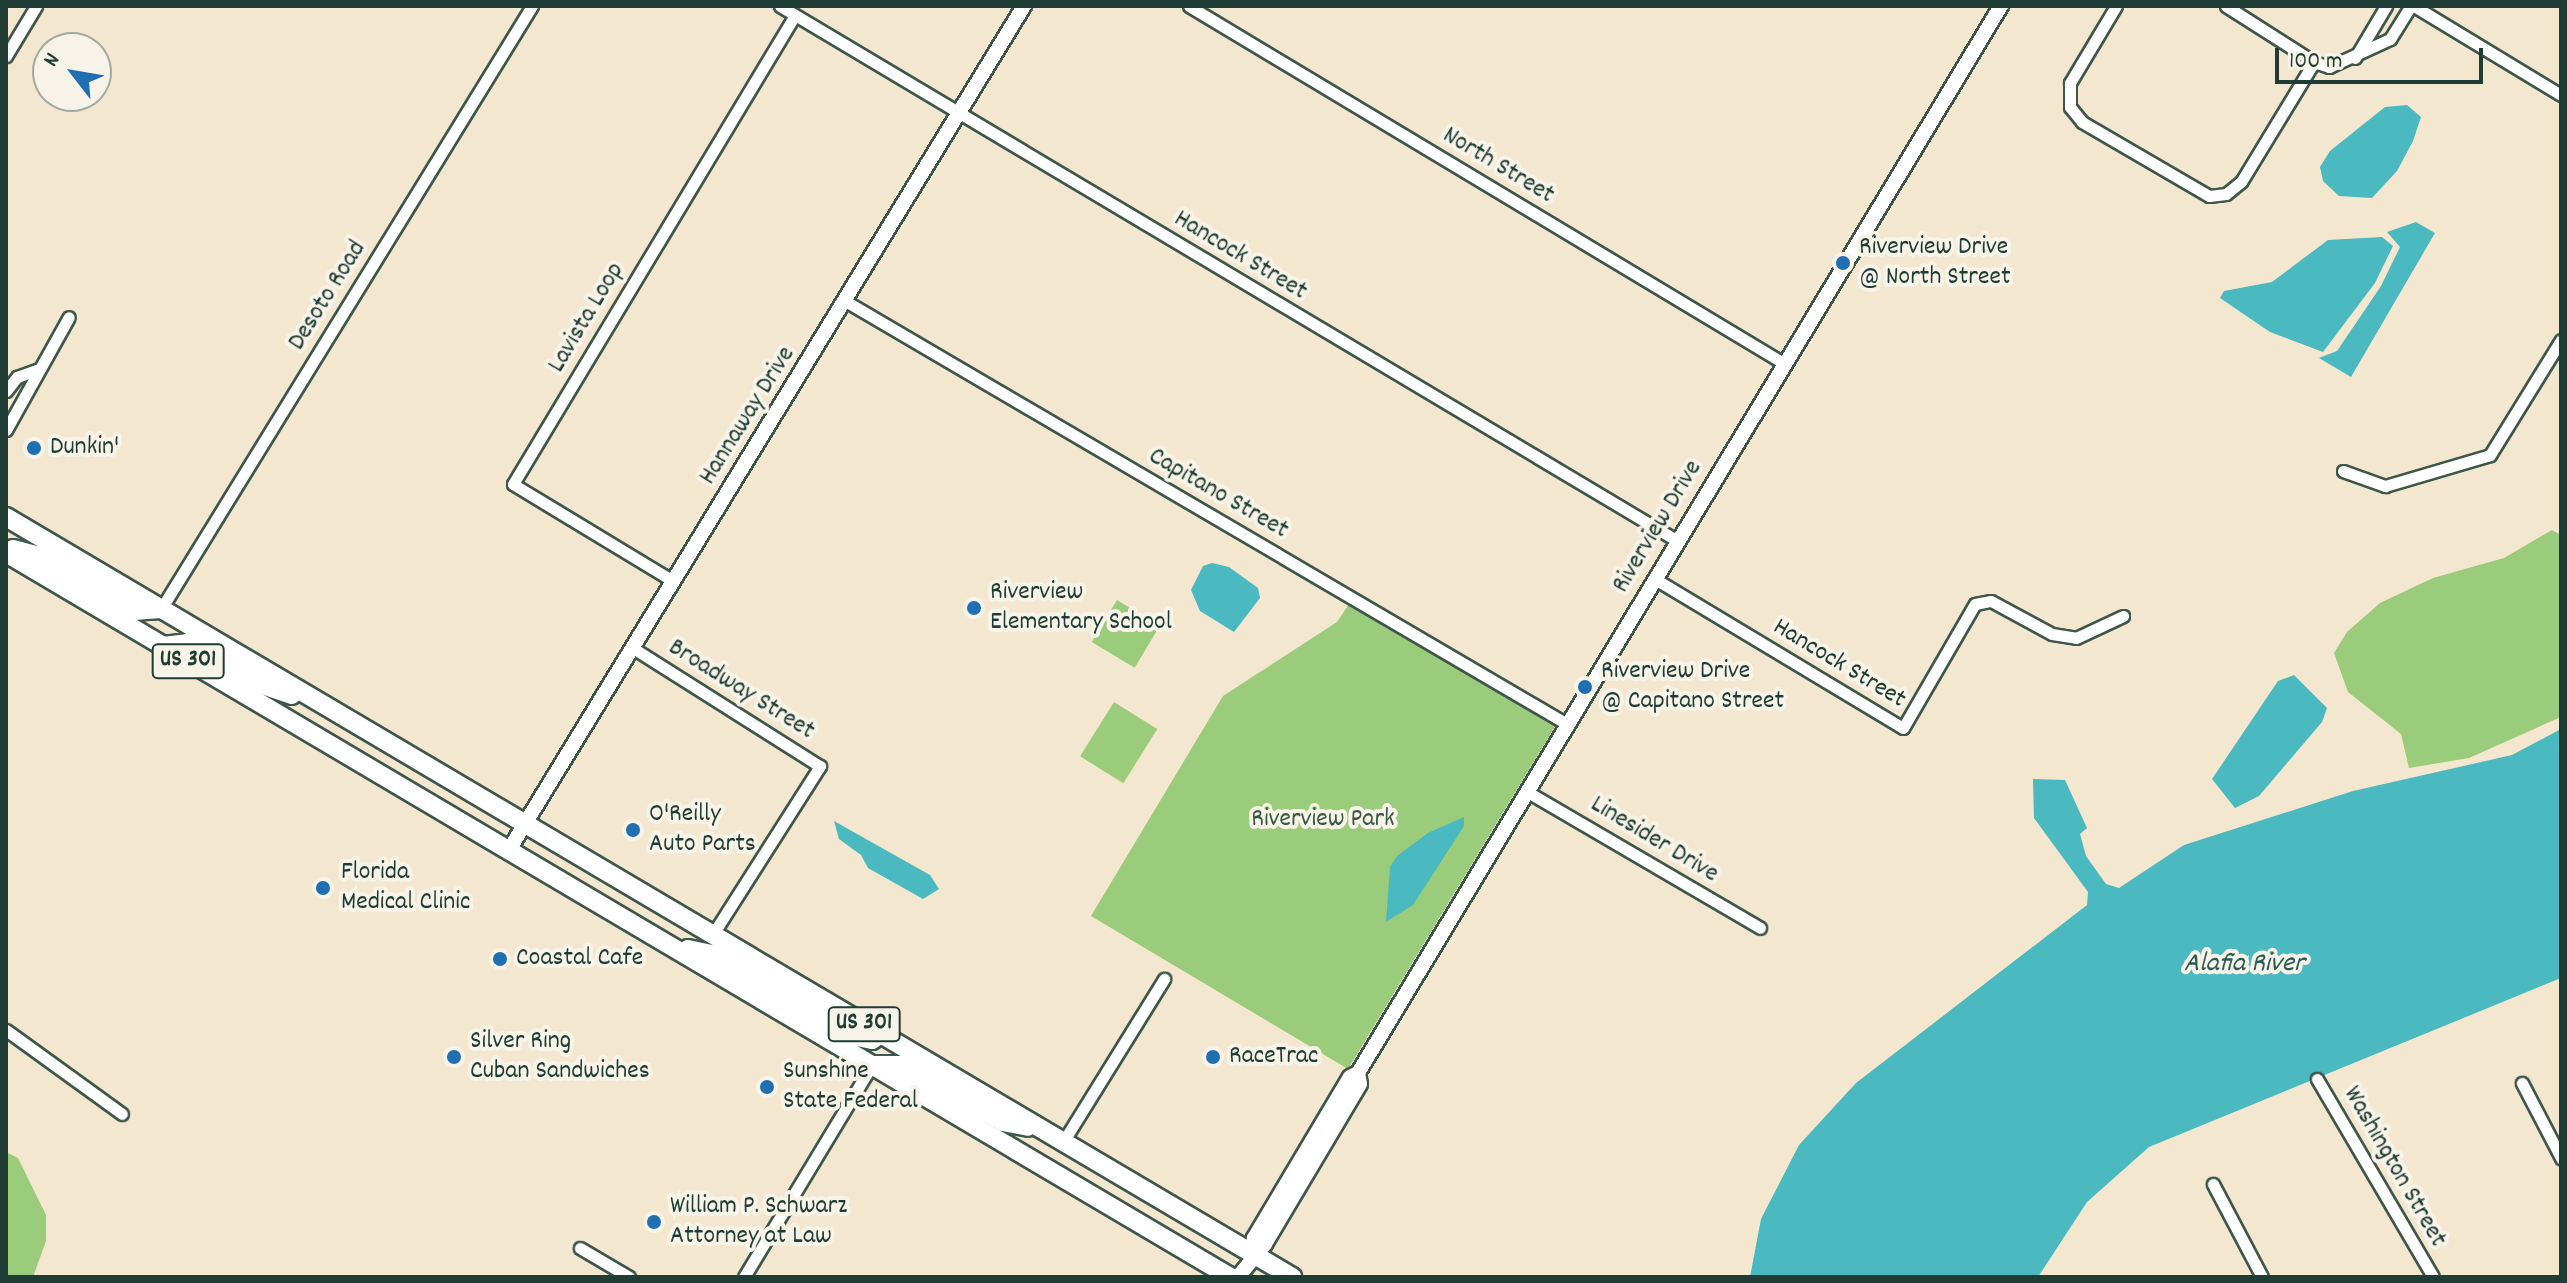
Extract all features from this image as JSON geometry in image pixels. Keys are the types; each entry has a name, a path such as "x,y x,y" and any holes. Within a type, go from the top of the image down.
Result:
{"main road":[{"name":"US 301","path":"6,517 1292,1277"},
{"path":"6,535 69,555"},
{"path":"6,547 43,557 134,611 161,609"},
{"name":"US 301","path":"6,553 1230,1277"},
{"path":"163,646 187,643 251,681 314,699"},
{"path":"673,946 717,955 857,1037 872,1040 881,1034"},
{"path":"872,1065 902,1065 1003,1122 1043,1130"}],"street":[{"path":"6,56 36,6"},
{"name":"Desoto Road","path":"161,609 532,6"},
{"name":"Hancock Street","path":"780,6 1678,541"},
{"name":"Hannaway Drive","path":"509,850 847,302 1024,6"},
{"name":"North Street","path":"1189,6 1785,364"},
{"name":"Riverview Drive","path":"1238,1277 1252,1254 1254,1238 1350,1077 1358,1073 2001,6"},
{"path":"2116,6 2070,83 2070,107 2082,122 2209,196 2232,192 2241,182 2314,62"},
{"path":"2226,6 2314,62 2329,67 2390,39 2413,6 2561,95"},
{"path":"2354,58 2386,6"},
{"name":"Lavista Loop","path":"673,581 513,484 795,15"},
{"name":"Capitano Street","path":"847,302 1567,724"},
{"path":"6,430 69,317"},
{"path":"2343,471 2385,486 2490,455 2561,340"},
{"path":"6,391 17,377 39,369"},
{"name":"Hancock Street","path":"1655,579 1903,728 1975,604 1991,601 2052,634 2076,638 2123,616"},
{"name":"Broadway Street","path":"633,648 820,766 713,934"},
{"name":"Linesider Drive","path":"1526,791 1760,928"},
{"path":"1063,1142 1164,979"},
{"path":"6,1030 122,1114"},
{"path":"744,1277 872,1065"},
{"name":"Washington Street","path":"2317,1079 2433,1277"},
{"path":"2522,1083 2559,1149"},
{"path":"2213,1184 2262,1277"},
{"path":"580,1248 629,1277"}],"green space":[{"path":"2552,530 2561,535 2561,717 2469,758 2409,768 2401,734 2348,692 2334,653 2347,632 2380,603 2433,578 2504,558"},
{"path":"1117,600 1160,626 1135,668 1092,642"},
{"name":"Riverview Park","path":"1351,601 1556,725 1348,1069 1091,916 1223,696 1337,622"},
{"path":"1114,702 1157,729 1123,783 1080,756"},
{"path":"6,1152 18,1158 46,1215 46,1241 33,1277 6,1277"}],"water":[{"path":"2407,105 2421,117 2413,141 2397,171 2372,198 2339,196 2323,181 2320,167 2330,151 2385,107"},
{"path":"2416,222 2435,233 2351,377 2319,358 2337,351 2381,286 2400,247 2387,232"},
{"path":"2382,237 2393,246 2375,283 2323,352 2270,332 2220,298 2224,291 2272,282 2328,240"},
{"path":"1212,563 1229,567 1258,588 1260,598 1234,632 1200,611 1191,590 1203,566"},
{"path":"2294,675 2327,708 2322,722 2259,796 2235,808 2212,779 2278,681"},
{"name":"Alafia River","path":"2561,729 2561,978 2149,1147 2087,1202 2038,1277 1750,1277 1761,1219 1799,1145 1856,1083 2087,905 2088,892 2034,818 2033,779 2065,780 2087,828 2080,834 2086,856 2106,884 2119,888 2184,845 2353,791 2512,755"},
{"path":"1464,817 1464,826 1413,905 1386,922 1390,867 1397,856 1428,833"},
{"path":"834,821 930,875 939,889 923,899 868,868 861,855 839,839"}],"place":[{"name":"Riverview Drive @ North Street","path":"1843,263"},
{"name":"Dunkin'","path":"34,448"},
{"name":"Riverview Elementary School","path":"974,608"},
{"name":"Riverview Drive @ Capitano Street","path":"1585,687"},
{"name":"O'Reilly Auto Parts","path":"633,830"},
{"name":"Florida Medical Clinic","path":"323,888"},
{"name":"Coastal Cafe","path":"500,959"},
{"name":"Silver Ring Cuban Sandwiches","path":"454,1057"},
{"name":"RaceTrac","path":"1213,1057"},
{"name":"Sunshine State Federal","path":"767,1087"},
{"name":"William P. Schwarz Attorney at Law","path":"654,1222"}]}
